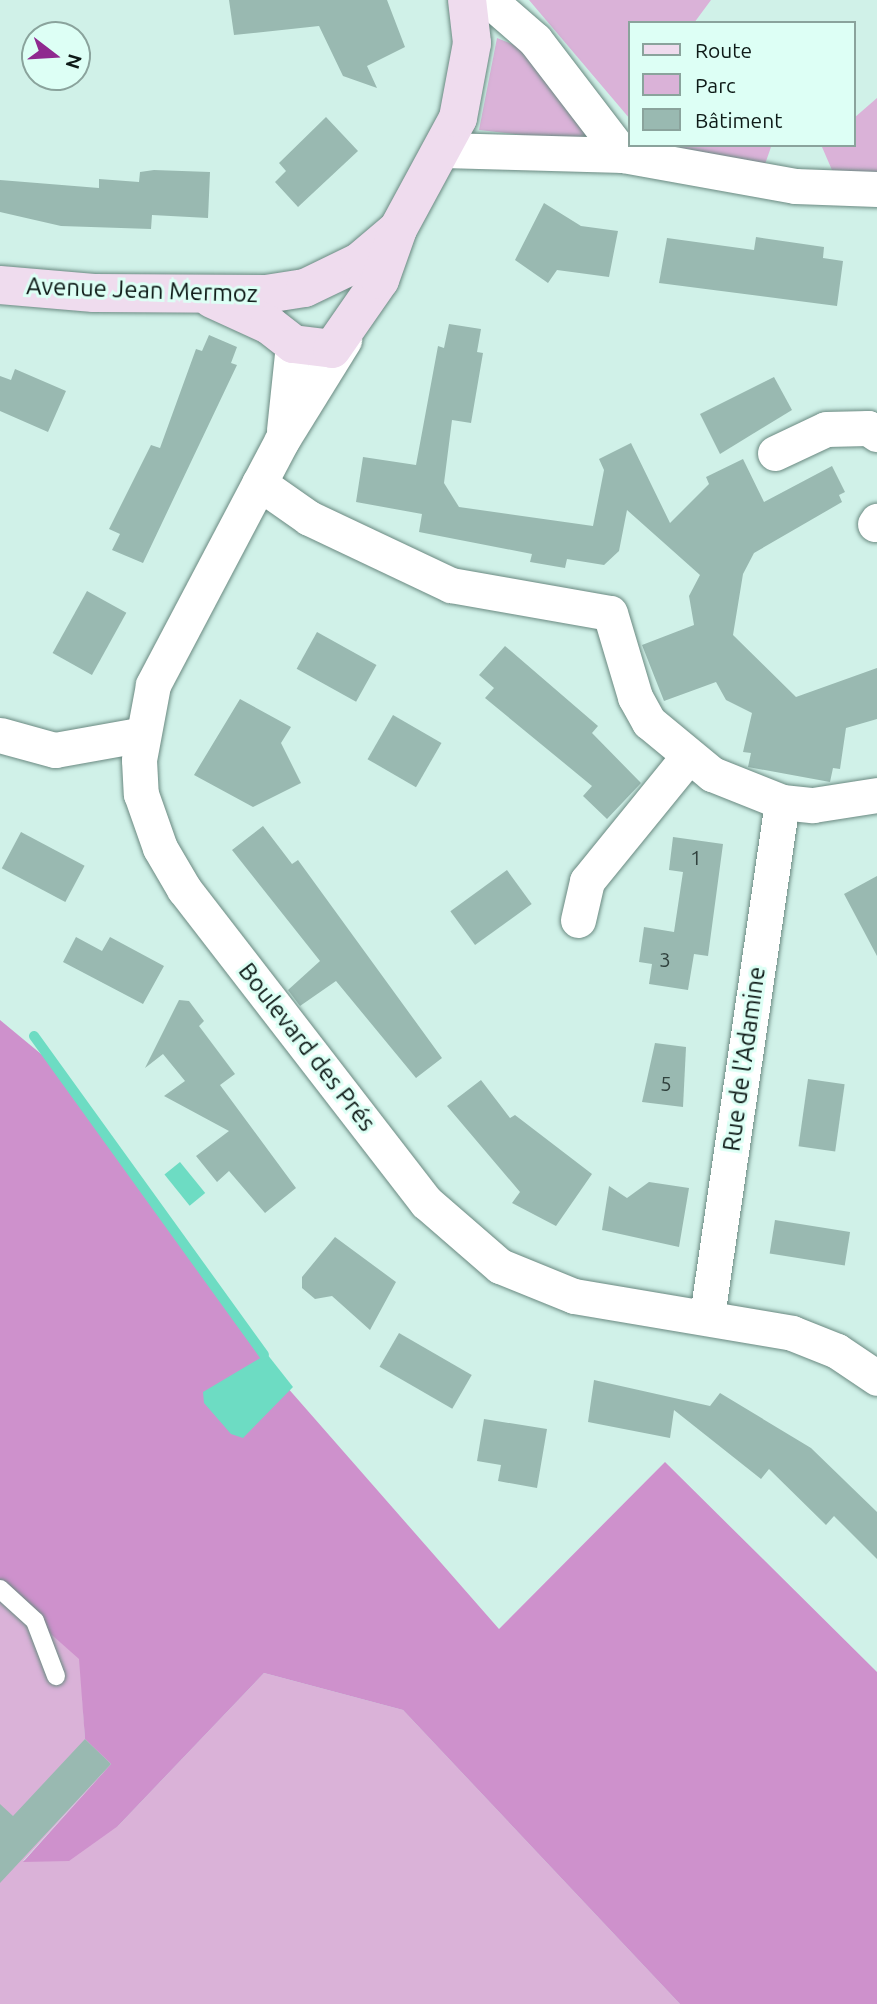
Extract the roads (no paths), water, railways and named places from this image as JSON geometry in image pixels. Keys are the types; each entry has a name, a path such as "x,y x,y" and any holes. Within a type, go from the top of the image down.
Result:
{"street":[{"name":"Avenue Jean Mermoz","path":"0,285 204,296 305,288 359,262 398,229 443,150 469,71 467,0"},
{"path":"489,0 536,40 623,155"},
{"path":"443,150 623,155 795,186 877,189"},
{"name":"Boulevard des Prés","path":"398,229 380,281 282,440 168,649 139,734 141,794 184,889 451,1230 500,1266 553,1290 707,1316 817,1341 877,1378"},
{"path":"204,296 269,325 293,344 331,349 344,340 345,315 338,299 305,288 287,316 293,344"},
{"name":"Boulevard des Prés","path":"282,440 293,344"},
{"path":"775,453 826,429 868,428 877,435"},
{"path":"259,483 309,518 451,585 610,612 635,697 664,740 687,758 751,793 782,802 813,805 877,796"},
{"path":"0,735 55,750 139,734"},
{"path":"578,920 587,881 687,758"},
{"name":"Rue de l'Adamine","path":"707,1316 782,802"}],"lane":[{"path":"0,1590 35,1621 56,1676"}],"waterway":[{"path":"34,1036 264,1355"}]}
